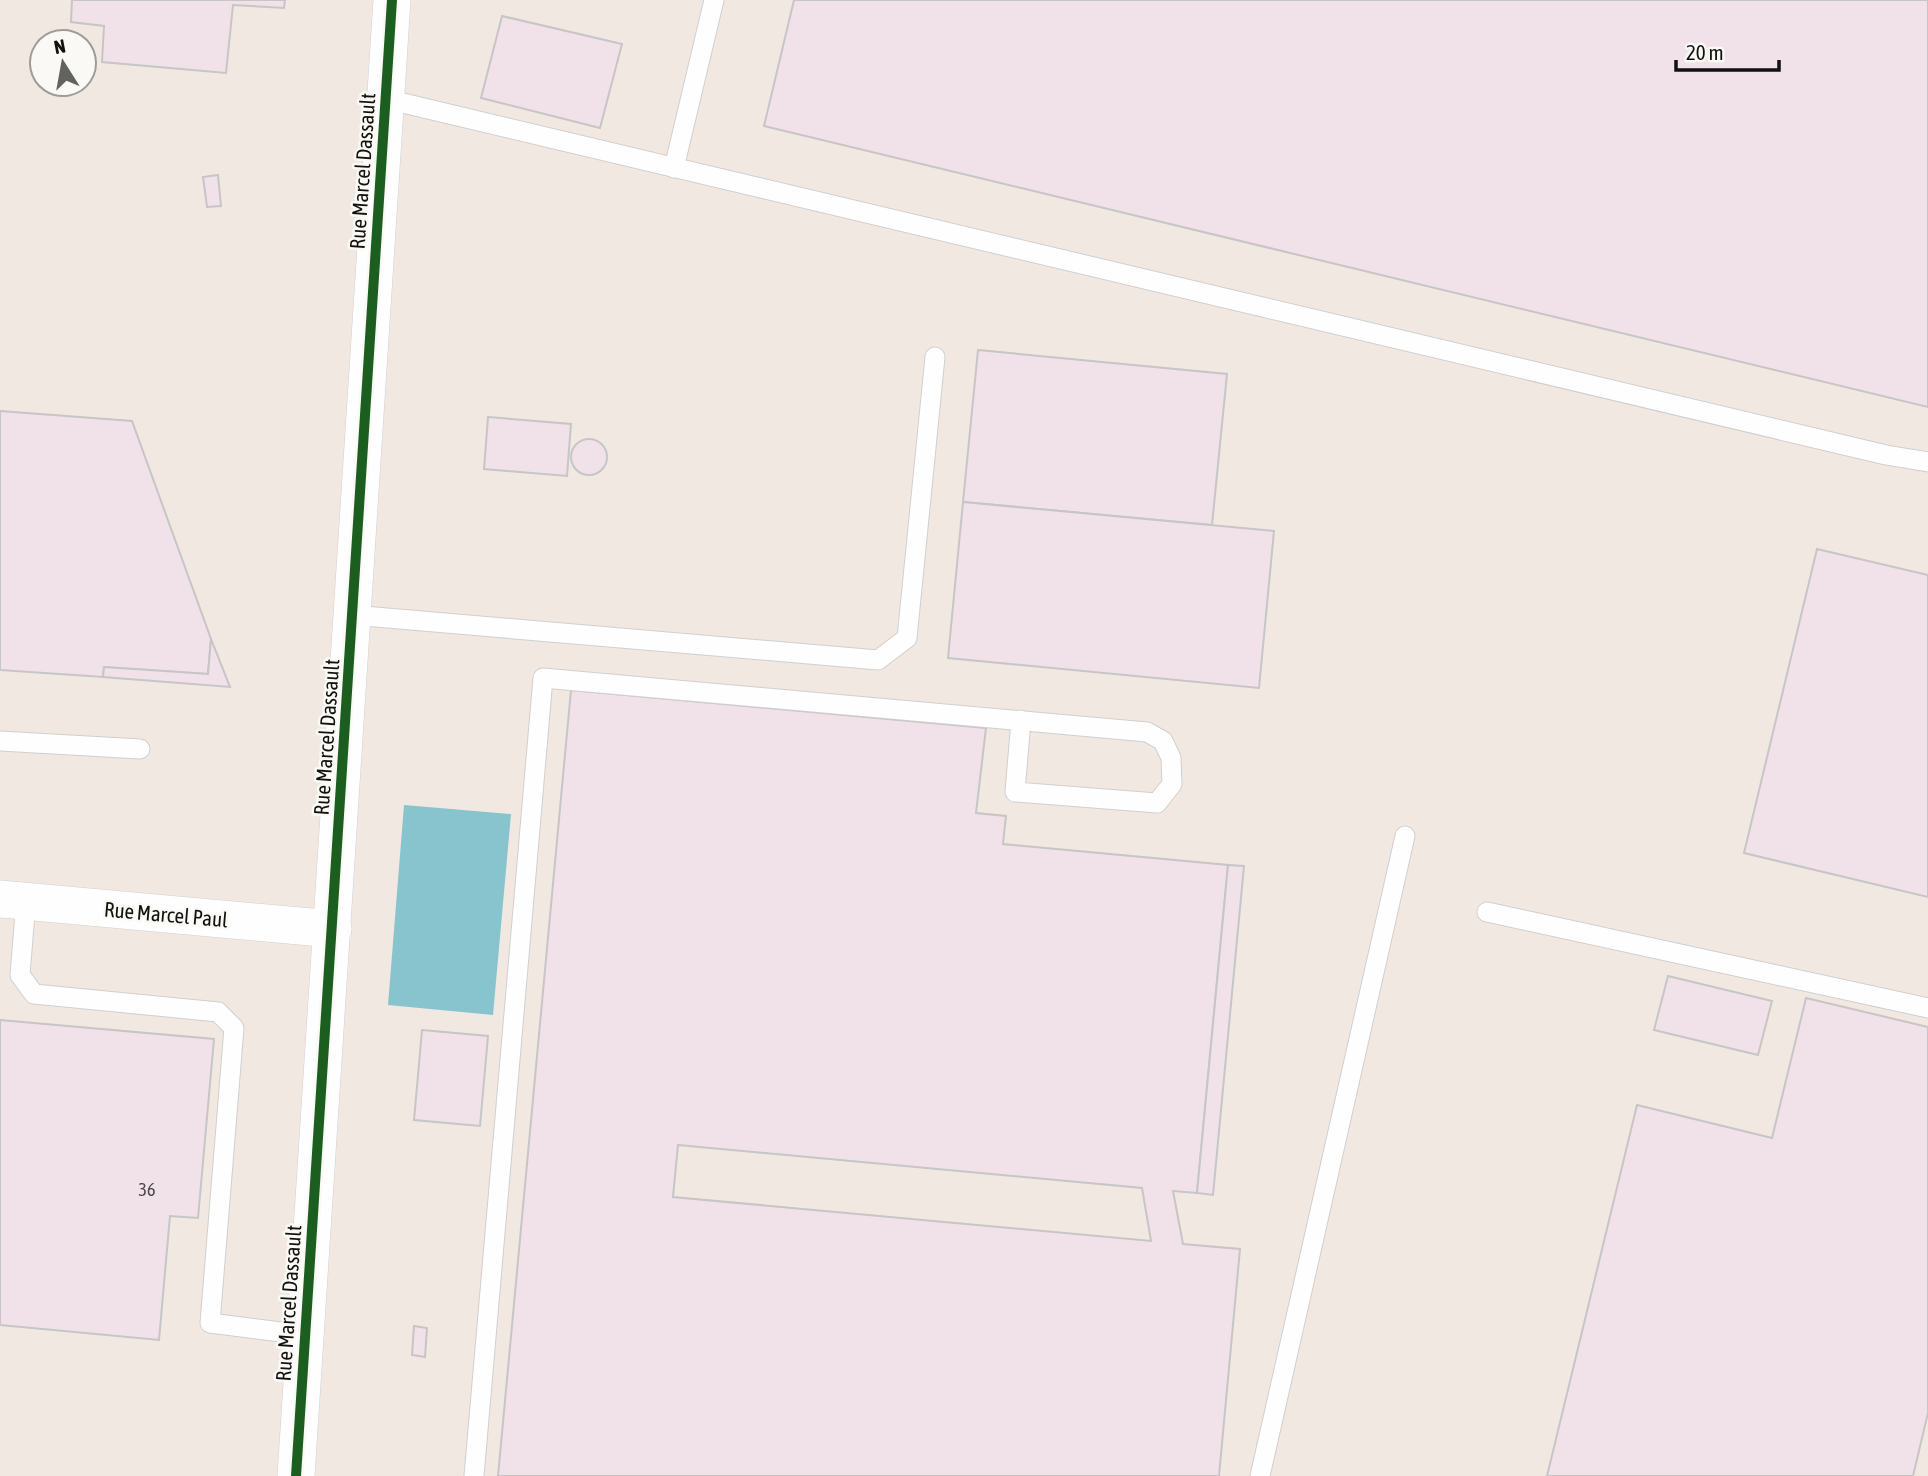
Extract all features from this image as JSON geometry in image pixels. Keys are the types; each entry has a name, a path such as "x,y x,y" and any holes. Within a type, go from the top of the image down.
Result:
{"street":[{"name":"Rue Marcel Dassault","path":"296,1476 393,0"},
{"name":"Rue Marcel Paul","path":"13,900 333,929"}],"lane":[{"path":"674,167 714,0"},
{"path":"386,99 1886,455 1928,462"},
{"path":"352,615 878,660 907,639 936,358"},
{"path":"474,1476 543,678 1021,720 1147,732 1163,741 1171,758 1172,784 1157,803 1015,792 1021,720"},
{"path":"0,741 140,749"},
{"path":"1260,1476 1405,836"},
{"path":"13,900 20,975 34,994 218,1012 234,1028 210,1323 305,1335"},
{"path":"1488,912 1928,1008"}],"shaded area":[{"path":"0,0 1928,0 1928,1476 0,1476"}],"water":[{"path":"404,805 511,814 493,1015 388,1005"}],"building":[{"path":"72,0 285,0 284,8 233,5 226,73 102,62 104,26 71,22"},
{"path":"794,0 1928,0 1928,407 764,126"},
{"path":"502,16 622,44 600,128 481,98"},
{"path":"218,175 221,206 207,207 203,177"},
{"path":"978,350 1227,374 1212,525 963,502"},
{"path":"0,411 132,421 211,639 208,674 104,667 103,677 0,670"},
{"path":"488,417 571,424 567,476 484,469"},
{"path":"589,439 602,444 607,457 602,470 589,475 576,470 571,457 576,444"},
{"path":"963,502 1274,531 1259,688 948,658"},
{"path":"1817,549 1928,575 1928,897 1744,853"},
{"path":"211,639 230,687 103,677 104,667 208,674"},
{"path":"571,690 986,728 976,813 1006,816 1003,844 1228,865 1197,1193 1173,1191 1183,1244 1240,1249 1219,1476 498,1476","holes":["678,1145 1142,1188 1151,1241 673,1197"]},
{"path":"1228,865 1244,866 1213,1195 1197,1193"},
{"path":"1668,976 1772,1001 1758,1055 1654,1030"},
{"path":"1806,998 1928,1027 1928,1413 1913,1476 1547,1476 1637,1105 1772,1138"},
{"path":"0,1020 214,1039 198,1218 170,1216 159,1340 0,1325"},
{"path":"422,1030 488,1036 480,1126 414,1120"},
{"path":"414,1326 427,1328 425,1357 412,1355"}],"cycle path":[{"path":"296,1476 392,0"}]}
